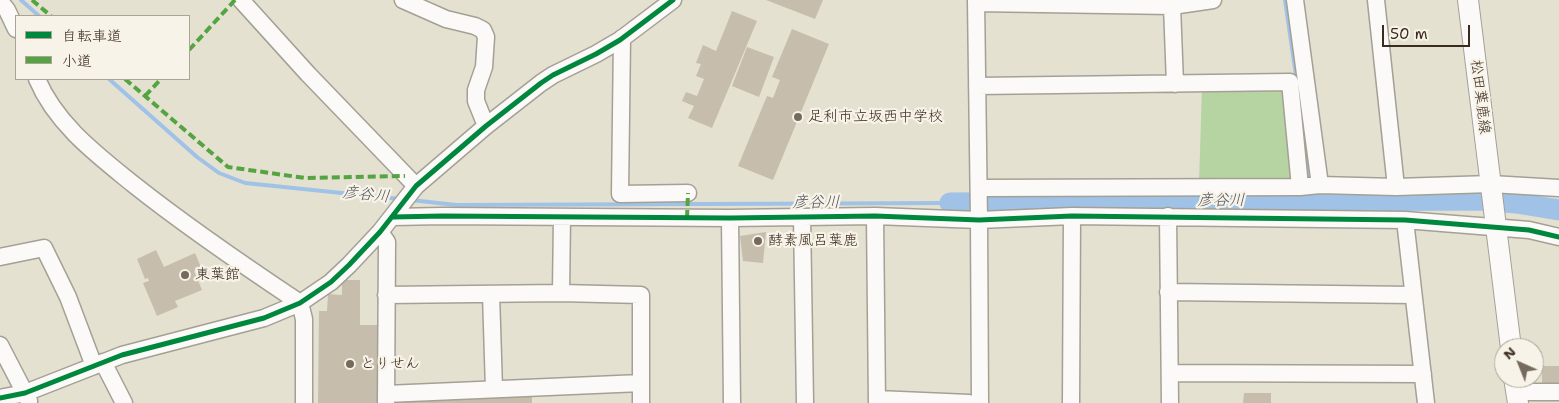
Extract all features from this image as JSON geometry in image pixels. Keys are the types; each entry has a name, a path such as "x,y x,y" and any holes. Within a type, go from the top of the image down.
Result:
{"main road":[{"name":"松田葉鹿線","path":"1468,0 1495,223"},
{"path":"1495,223 1509,338"}],"street":[{"path":"241,0 414,188"},
{"path":"403,0 439,16 483,30 486,37 484,67 476,90 476,101 486,126"},
{"path":"0,398 27,398 122,355 264,318 300,303 331,282 349,266 396,213 414,188 486,126 541,83 622,38 673,0"},
{"path":"980,403 976,2 1172,6 1214,0"},
{"path":"1294,0 1320,185"},
{"path":"1376,0 1396,186"},
{"path":"0,1 7,10 15,27"},
{"path":"1172,6 1175,84"},
{"path":"622,38 620,194 688,193"},
{"path":"38,80 59,118 96,154 165,210 300,303 304,319 304,403"},
{"path":"977,86 1290,82 1300,187"},
{"path":"979,192 1300,187 1320,185 1492,189 1559,188"},
{"path":"396,213 442,216 562,218 1168,216 1405,220 1495,223 1559,237"},
{"path":"875,216 877,401 969,403"},
{"path":"1071,403 1072,216"},
{"path":"1168,216 1170,403"},
{"path":"802,217 805,403"},
{"path":"561,294 562,218"},
{"path":"730,218 732,403"},
{"path":"1405,220 1426,403"},
{"path":"380,232 387,242 386,398 494,389 641,383"},
{"path":"0,257 44,248 99,364 124,403"},
{"path":"1168,292 1413,295"},
{"path":"491,294 494,389"},
{"path":"386,295 561,294 641,296 641,403"},
{"path":"0,345 27,398"},
{"path":"1170,373 1423,374"},
{"path":"1516,391 1559,392"}],"green space":[{"path":"1288,85 1297,183 1199,183 1202,87"}],"building":[{"path":"766,0 823,0 815,19"},
{"path":"732,11 757,21 712,128 688,118 694,106 682,101 686,92 697,96 704,79 696,76 701,64 696,63 703,45 716,51"},
{"path":"792,29 829,44 773,180 738,166 767,96 773,98 780,80 772,77"},
{"path":"747,47 774,57 759,97 732,86"},
{"path":"766,232 763,263 743,261 740,236"},
{"path":"156,250 164,267 195,253 201,267 194,271 202,290 175,301 178,307 157,316 143,283 149,281 148,278 145,279 137,259"},
{"name":"とりせん","path":"342,280 360,280 360,325 381,325 381,403 318,403 319,311 327,311 328,294 342,295"},
{"path":"1544,366 1559,366 1559,389 1542,389 1544,388"},
{"path":"1244,393 1271,393 1271,403 1243,403"},
{"path":"532,394 532,403 397,403 397,401"}],"waterway":[{"name":"彦谷川","path":"21,0 38,15"},
{"path":"1285,0 1297,82"},
{"name":"彦谷川","path":"110,80 197,157 219,173 245,183 400,199"},
{"path":"1300,109 1311,181"},
{"path":"1312,190 1314,201"},
{"name":"彦谷川","path":"411,200 456,205 950,203"},
{"name":"彦谷川","path":"950,203 1483,200 1559,210"}],"marked path":[{"path":"32,0 50,15"},
{"path":"190,49 235,0"},
{"path":"126,80 228,167 305,178 405,176"},
{"path":"145,96 160,80"},
{"path":"687,218 688,193"}],"cycle path":[{"path":"0,398 25,393 122,355 264,318 300,303 331,282 349,265 380,232 416,186 486,126 541,83 620,40 673,0"},
{"path":"393,217 730,218 875,216 979,220 1072,216 1405,220 1529,230 1559,237"}],"place":[{"name":"足利市立坂西中学校","path":"798,117"},
{"name":"酵素風呂葉鹿","path":"758,241"},
{"name":"東葉館","path":"185,275"},
{"name":"とりせん","path":"350,364"}]}
